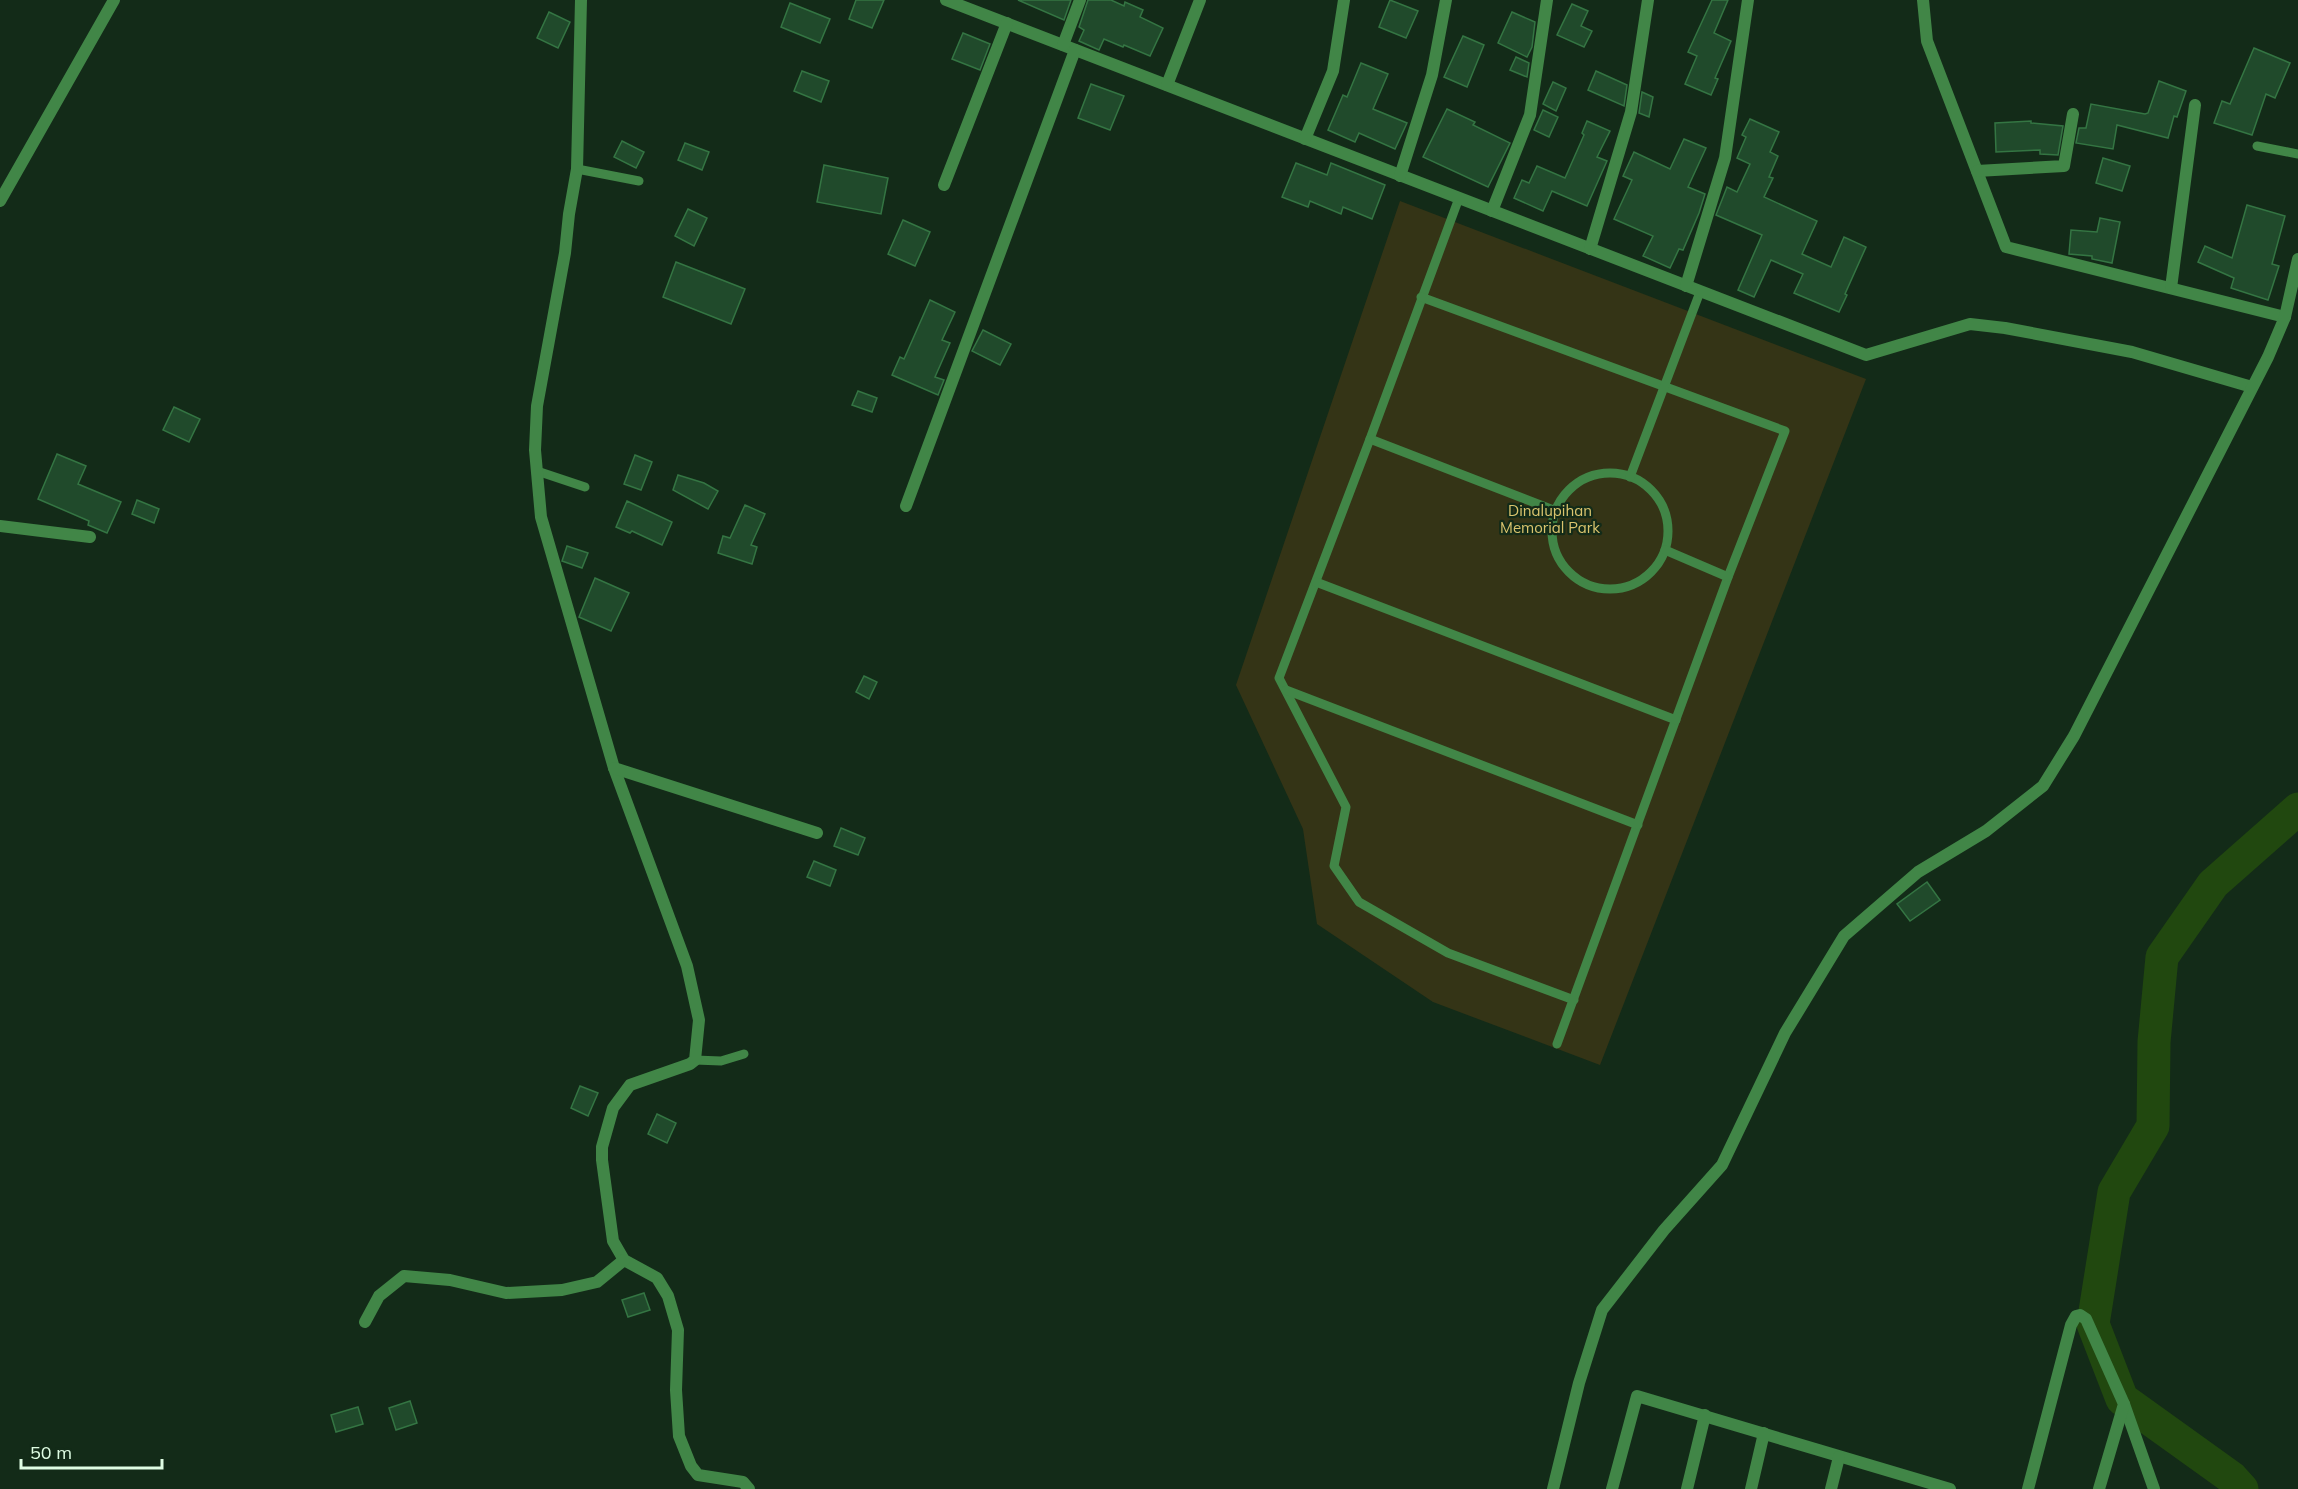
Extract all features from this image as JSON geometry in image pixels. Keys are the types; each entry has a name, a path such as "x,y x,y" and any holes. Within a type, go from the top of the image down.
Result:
{"street":[{"path":"0,201 114,0"},
{"path":"581,0 577,169 568,214 565,253 537,406 535,450 541,517 614,768 687,966 699,1020 695,1060 690,1064 630,1085 613,1108 606,1129 602,1160 613,1241 624,1260 657,1278 668,1296 678,1330 676,1390 679,1436 691,1466 698,1475 743,1482 749,1489"},
{"path":"949,0 1866,355 1970,324 2005,328 2132,352 2252,387"},
{"path":"906,506 1069,47 1080,0"},
{"path":"1167,85 1200,0"},
{"path":"1305,139 1333,71 1344,0"},
{"path":"1400,176 1432,75 1446,0"},
{"path":"1492,211 1530,115 1547,0"},
{"path":"1590,249 1631,112 1648,0"},
{"path":"1686,286 1725,158 1748,0"},
{"path":"1923,0 1927,41 2006,247 2285,317"},
{"path":"944,185 1007,23"},
{"path":"2171,288 2195,105"},
{"path":"1977,171 2064,165 2073,114"},
{"path":"1553,1489 1579,1383 1602,1310 1664,1230 1722,1165 1785,1033 1844,936 1918,872 1986,831 2043,786 2074,736 2252,387 2285,317 2298,259"},
{"path":"0,526 90,537"},
{"path":"614,768 817,833"},
{"path":"364,1323 379,1296 404,1276 450,1280 506,1293 562,1290 597,1282 624,1260"},
{"path":"2028,1489 2071,1325 2076,1316 2080,1315 2086,1319 2124,1404 2154,1489"},
{"path":"1612,1489 1637,1396 1705,1414 1839,1457 1950,1489"},
{"path":"2099,1489 2124,1404"},
{"path":"1687,1489 1705,1414"},
{"path":"1751,1489 1764,1433"},
{"path":"1831,1489 1839,1457"}],"lane":[{"path":"2257,146 2298,154"},
{"path":"577,169 639,181"},
{"path":"1459,198 1279,678 1347,807 1334,866 1359,902 1449,953 1574,1000"},
{"path":"1630,477 1700,292"},
{"path":"1421,297 1785,431 1728,577 1557,1044"},
{"path":"1370,439 1557,511"},
{"path":"537,471 585,487"},
{"path":"1618,473 1630,477 1639,480 1656,495 1667,514 1669,539 1661,562 1644,580 1621,589 1596,588 1574,577 1560,561 1552,541 1553,520 1561,500 1575,484 1595,475 1618,473"},
{"path":"1665,550 1728,577"},
{"path":"1316,582 1676,720"},
{"path":"1286,690 1638,825"},
{"path":"695,1060 721,1061 744,1054"}],"green space":[{"name":"Dinalupihan Memorial Park","path":"1400,201 1866,379 1600,1065 1433,1002 1317,924 1303,829 1236,685"}],"building":[{"path":"856,0 884,0 872,28 849,19"},
{"path":"1018,0 1071,0 1064,20"},
{"path":"1088,0 1111,0 1124,6 1125,2 1143,10 1140,17 1163,28 1150,56 1104,39 1099,50 1079,41 1084,30 1079,27"},
{"path":"1390,0 1418,11 1406,38 1379,27"},
{"path":"1712,0 1728,0 1714,33 1731,41 1715,78 1718,79 1711,95 1685,84 1697,56 1688,52"},
{"path":"790,3 830,19 820,43 781,27"},
{"path":"1572,4 1588,11 1581,26 1592,31 1584,47 1557,35"},
{"path":"549,12 570,22 558,48 537,38"},
{"path":"1512,12 1535,22 1532,47 1527,57 1498,43"},
{"path":"963,33 990,44 980,70 952,59"},
{"path":"1463,36 1484,45 1467,87 1444,77"},
{"path":"2254,48 2290,63 2275,98 2266,94 2252,135 2214,123 2222,101 2230,104"},
{"path":"1516,57 1529,63 1527,77 1510,70"},
{"path":"1361,63 1388,74 1373,109 1407,123 1395,149 1359,133 1355,142 1328,130 1343,95 1347,97"},
{"path":"802,71 829,81 821,102 794,91"},
{"path":"1596,71 1627,85 1624,106 1588,90"},
{"path":"2159,81 2186,91 2177,117 2174,116 2168,138 2117,125 2113,149 2076,143 2079,128 2086,128 2091,104 2148,113"},
{"path":"1553,82 1566,88 1556,111 1543,104"},
{"path":"1091,84 1124,96 1110,130 1078,118"},
{"path":"1642,92 1653,97 1649,117 1639,113"},
{"path":"1447,109 1475,122 1473,125 1510,143 1488,187 1423,157"},
{"path":"1543,110 1558,117 1549,137 1534,130"},
{"path":"1750,119 1779,132 1770,152 1778,156 1769,177 1773,178 1764,197 1817,221 1802,254 1831,267 1844,237 1866,247 1839,312 1794,293 1803,274 1771,260 1754,297 1738,290 1762,235 1716,215 1727,187 1737,192 1750,164 1737,158 1746,137 1742,135"},
{"path":"1587,121 1610,131 1597,157 1607,161 1587,206 1552,191 1543,211 1514,198 1522,180 1529,183 1537,166 1565,178 1584,135 1582,133"},
{"path":"2031,121 2031,123 2063,126 2058,155 2040,154 2040,150 1996,152 1995,123"},
{"path":"1684,139 1706,148 1688,187 1705,194 1683,250 1679,249 1670,268 1643,256 1653,236 1614,219 1632,180 1623,176 1634,152 1670,169"},
{"path":"622,141 644,152 636,168 614,157"},
{"path":"685,143 709,152 702,170 678,160"},
{"path":"2103,158 2130,166 2122,191 2096,183"},
{"path":"1296,163 1327,175 1331,163 1385,185 1372,219 1343,207 1341,214 1310,201 1308,207 1282,197"},
{"path":"824,165 888,178 881,214 817,202"},
{"path":"2247,205 2285,216 2272,264 2279,266 2268,300 2231,288 2234,278 2198,262 2205,246 2232,258"},
{"path":"688,209 707,218 694,246 675,236"},
{"path":"2100,218 2120,222 2112,263 2092,259 2092,256 2069,254 2071,230 2097,232"},
{"path":"903,220 930,232 915,266 888,254"},
{"path":"676,262 745,289 731,324 663,297"},
{"path":"930,300 955,312 942,340 950,343 935,377 944,380 938,395 892,375 900,357 904,359"},
{"path":"983,330 1011,344 1000,365 972,351"},
{"path":"858,391 877,398 872,412 852,405"},
{"path":"174,407 200,419 189,442 163,430"},
{"path":"57,454 86,466 78,484 121,502 107,533 88,525 89,521 38,499"},
{"path":"635,455 652,462 641,490 624,484"},
{"path":"678,475 704,483 718,491 708,509 673,490"},
{"path":"137,500 159,509 154,523 132,514"},
{"path":"627,501 672,522 662,545 632,531 630,533 616,527"},
{"path":"745,505 765,514 751,545 757,547 752,564 718,553 723,536 730,538"},
{"path":"567,546 588,553 582,568 562,561"},
{"path":"595,578 629,593 611,631 579,617"},
{"path":"864,676 877,682 869,699 856,692"},
{"path":"841,828 865,838 858,855 834,846"},
{"path":"814,861 836,870 830,886 807,877"},
{"path":"1927,882 1940,900 1910,921 1897,904"},
{"path":"580,1086 598,1093 588,1116 571,1108"},
{"path":"657,1114 676,1123 667,1143 648,1134"},
{"path":"644,1293 650,1310 628,1317 622,1300"},
{"path":"410,1401 417,1423 396,1430 389,1408"},
{"path":"358,1407 363,1424 336,1432 331,1415"}],"waterway":[{"path":"2242,1489 2232,1478 2122,1399 2093,1324 2114,1192 2153,1126 2154,1042 2162,957 2213,884 2298,809"}]}
